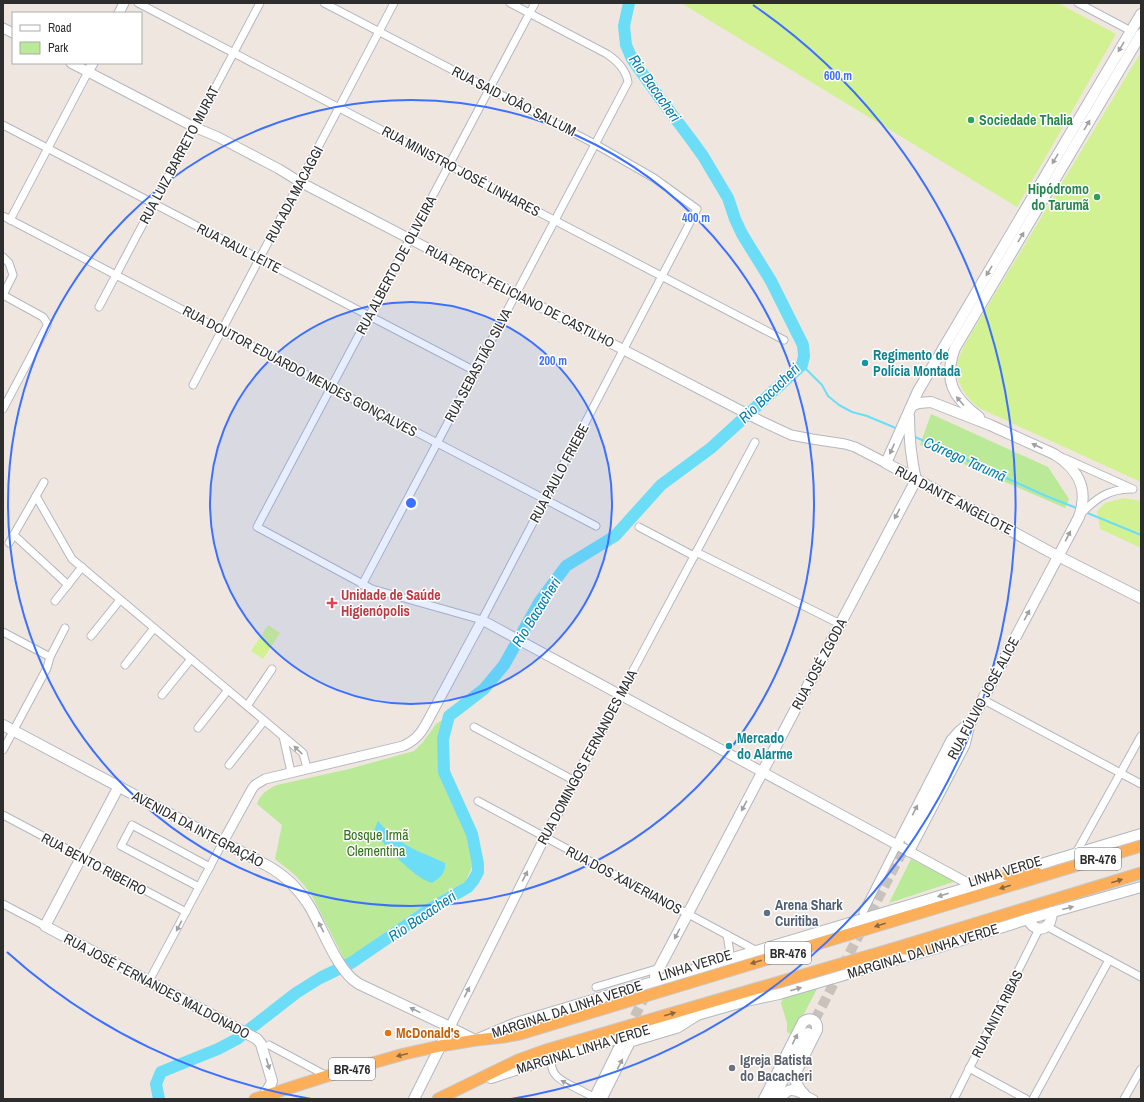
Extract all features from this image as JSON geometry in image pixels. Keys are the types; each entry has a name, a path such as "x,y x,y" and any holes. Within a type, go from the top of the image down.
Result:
{"highway":[{"name":"LINHA VERDE","path":"260,1098 390,1058 440,1046 520,1034 1141,846"},
{"path":"1007,875 1055,872"},
{"name":"BR-476","path":"438,1099 518,1060 546,1050 892,949 1141,873"},
{"path":"892,949 933,949"}],"main road":[{"path":"916,480 906,425 909,411 918,391 1141,14"},
{"path":"990,425 971,411 956,395 950,379 949,370 952,356 958,342 1141,34"},
{"path":"909,411 919,403 931,402 990,425 1054,454 1069,465 1078,477 1085,506"},
{"path":"886,463 898,436 906,425"},
{"name":"RUA DANTE ANGELOTE","path":"886,463 1058,556 1141,598"},
{"name":"RUA JOSÉ ZGODA","path":"657,972 916,480"},
{"name":"RUA FÚLVIO JOSÉ ALICE","path":"909,839 1085,506"},
{"name":"AVENIDA DA INTEGRAÇÃO","path":"3,725 275,870 297,889 310,906 344,971 352,979 359,984 450,1027"},
{"path":"45,926 118,786"},
{"name":"MARGINAL DA LINHA VERDE","path":"476,1040 516,1023 1141,834"},
{"name":"MARGINAL DA LINHA VERDE","path":"704,1013 746,1001 779,994 933,949 1028,919 1141,887"},
{"path":"1028,919 1032,925 1043,928 1049,923 1052,912"},
{"name":"RUA JOSÉ FERNANDES MALDONADO","path":"45,926 258,1039 262,1044 272,1077 271,1084 260,1098"},
{"name":"MARGINAL LINHA VERDE","path":"462,1087 552,1058 704,1013"},
{"path":"764,1099 803,1022 807,1019 811,1019 815,1021 817,1030 794,1078 798,1087 804,1094"},
{"name":"RUA DOMINGOS FERNANDES MAIA","path":"414,1099 450,1027"},
{"path":"773,1099 808,1033"},
{"path":"598,1099 622,1042"},
{"path":"780,1099 784,1094 791,1090 804,1094"}],"street":[{"path":"120,12 124,3"},
{"name":"RUA MINISTRO JOSÉ LINHARES","path":"138,3 784,340"},
{"name":"RUA LUIZ BARRETO MURAT","path":"99,307 260,3"},
{"name":"RUA SAID JOÃO SALLUM","path":"324,3 595,144 654,178 698,210"},
{"name":"RUA ADA MACAGGI","path":"193,385 394,3"},
{"path":"510,3 529,13"},
{"name":"RUA ALBERTO DE OLIVEIRA","path":"362,585 257,528 535,3"},
{"path":"1078,3 1131,31"},
{"name":"RUA SEBASTIÃO SILVA","path":"362,585 628,82 627,77 621,67 607,54 529,13"},
{"path":"3,28 12,32"},
{"name":"RUA PERCY FELICIANO DE CASTILHO","path":"73,64 194,127 217,142 256,163 276,173 300,182 761,421"},
{"path":"10,220 92,64"},
{"name":"RUA RAUL LEITE","path":"3,125 475,371"},
{"name":"RUA PAULO FRIEBE","path":"307,768 402,746 414,740 419,735 482,620 698,210"},
{"name":"RUA DOUTOR EDUARDO MENDES GONÇALVES","path":"3,216 596,526"},
{"path":"3,257 9,263 12,271 12,278 3,295 44,317 47,323 47,326 3,409"},
{"path":"3,264 12,271"},
{"name":"RUA DANTE ANGELOTE","path":"761,421 800,437 845,444 886,463"},
{"name":"RUA DOMINGOS FERNANDES MAIA","path":"450,1027 545,837 755,442"},
{"path":"1054,454 1133,489 1124,489 1108,493 1085,506"},
{"path":"10,543 44,482"},
{"path":"36,496 72,559 303,753 307,768 265,779 255,785 149,981"},
{"path":"639,527 840,624"},
{"path":"14,535 68,585"},
{"path":"55,601 82,567"},
{"path":"362,585 381,592 482,620 973,886"},
{"path":"91,636 120,600"},
{"path":"3,750 47,668 50,657 65,628"},
{"path":"125,666 154,628"},
{"path":"3,632 50,657"},
{"path":"162,695 191,659"},
{"path":"246,706 272,669"},
{"path":"198,728 228,690"},
{"path":"982,699 1141,784"},
{"path":"229,765 264,721"},
{"path":"862,912 951,740 971,721"},
{"path":"909,852 965,745 971,721"},
{"path":"474,727 575,781"},
{"path":"283,736 291,772"},
{"path":"1076,853 1141,736"},
{"name":"RUA DOS XAVERIANOS","path":"478,801 757,951"},
{"name":"RUA BENTO RIBEIRO","path":"3,815 186,912"},
{"path":"199,887 121,846 132,825 210,867"},
{"path":"3,904 45,926"},
{"path":"1043,928 1109,960 1141,978"},
{"name":"RUA ANITA RIBAS","path":"954,1099 1043,928"},
{"path":"727,936 731,959"},
{"path":"1033,1099 1109,960"},
{"path":"596,987 657,972"},
{"path":"552,1058 551,1067 557,1077 598,1099 631,1043 678,1029 704,1013"},
{"path":"450,1027 476,1040"},
{"path":"269,1045 328,1076"},
{"path":"969,1068 1026,1099"},
{"path":"1124,1099 1141,1069"},
{"path":"804,1094 814,1099"}],"green space":[{"name":"Sociedade Thalia","path":"681,3 1058,3 1116,34 1017,207"},
{"name":"Hipódromo do Tarumã","path":"1141,52 1141,482 979,408 967,396 961,387 957,363 966,342"},
{"path":"931,414 1048,467 1069,499 1065,508 920,445"},
{"path":"1124,498 1141,501 1141,548 1100,529 1097,511 1105,503"},
{"path":"268,625 280,633 263,659 251,651"},
{"name":"Bosque Irmã Clementina","path":"444,719 448,719 442,738 443,772 466,833 474,862 466,881 425,905 345,961 312,896 295,875 275,859 282,825 257,804 258,800 270,788 277,785 349,769 414,751 423,742 436,724"},
{"path":"911,859 953,882 889,903"},
{"path":"819,985 793,1035 787,1032 787,1023 781,1003 784,996"}],"water":[{"path":"378,821 388,832 406,845 445,863 445,870 442,875 432,883 417,875 392,853 374,831"}],"waterway":[{"name":"Rio Bacacheri","path":"159,1099 156,1084 161,1072 218,1049 237,1039 296,993 320,978 351,963 430,909 468,887 478,872 478,864 472,834 444,772 443,739 449,716 484,689 504,665 540,601 566,566 615,536 661,485 711,448 802,365 804,356 803,345 771,281 742,234 728,198 703,156 632,59 626,45 624,26 629,3"},
{"name":"Córrego Tarumã","path":"802,365 822,385 828,396 839,405 852,412 867,416 898,429"},
{"name":"Córrego Tarumã","path":"913,436 1046,496 1079,509"},
{"name":"Córrego Tarumã","path":"1085,512 1141,535"}],"tunnel":[{"path":"808,1033 909,839"},
{"path":"628,1030 655,976"}],"place":[{"name":"Sociedade Thalia","path":"971,120"},
{"name":"Hipódromo do Tarumã","path":"1097,197"},
{"name":"Regimento de Polícia Montada","path":"865,363"},
{"name":"Unidade de Saúde Higienópolis","path":"332,603"},
{"name":"Mercado do Alarme","path":"729,746"},
{"name":"Arena Shark Curitiba","path":"767,913"},
{"name":"McDonald's","path":"388,1033"},
{"name":"Igreja Batista do Bacacheri","path":"732,1068"}]}
